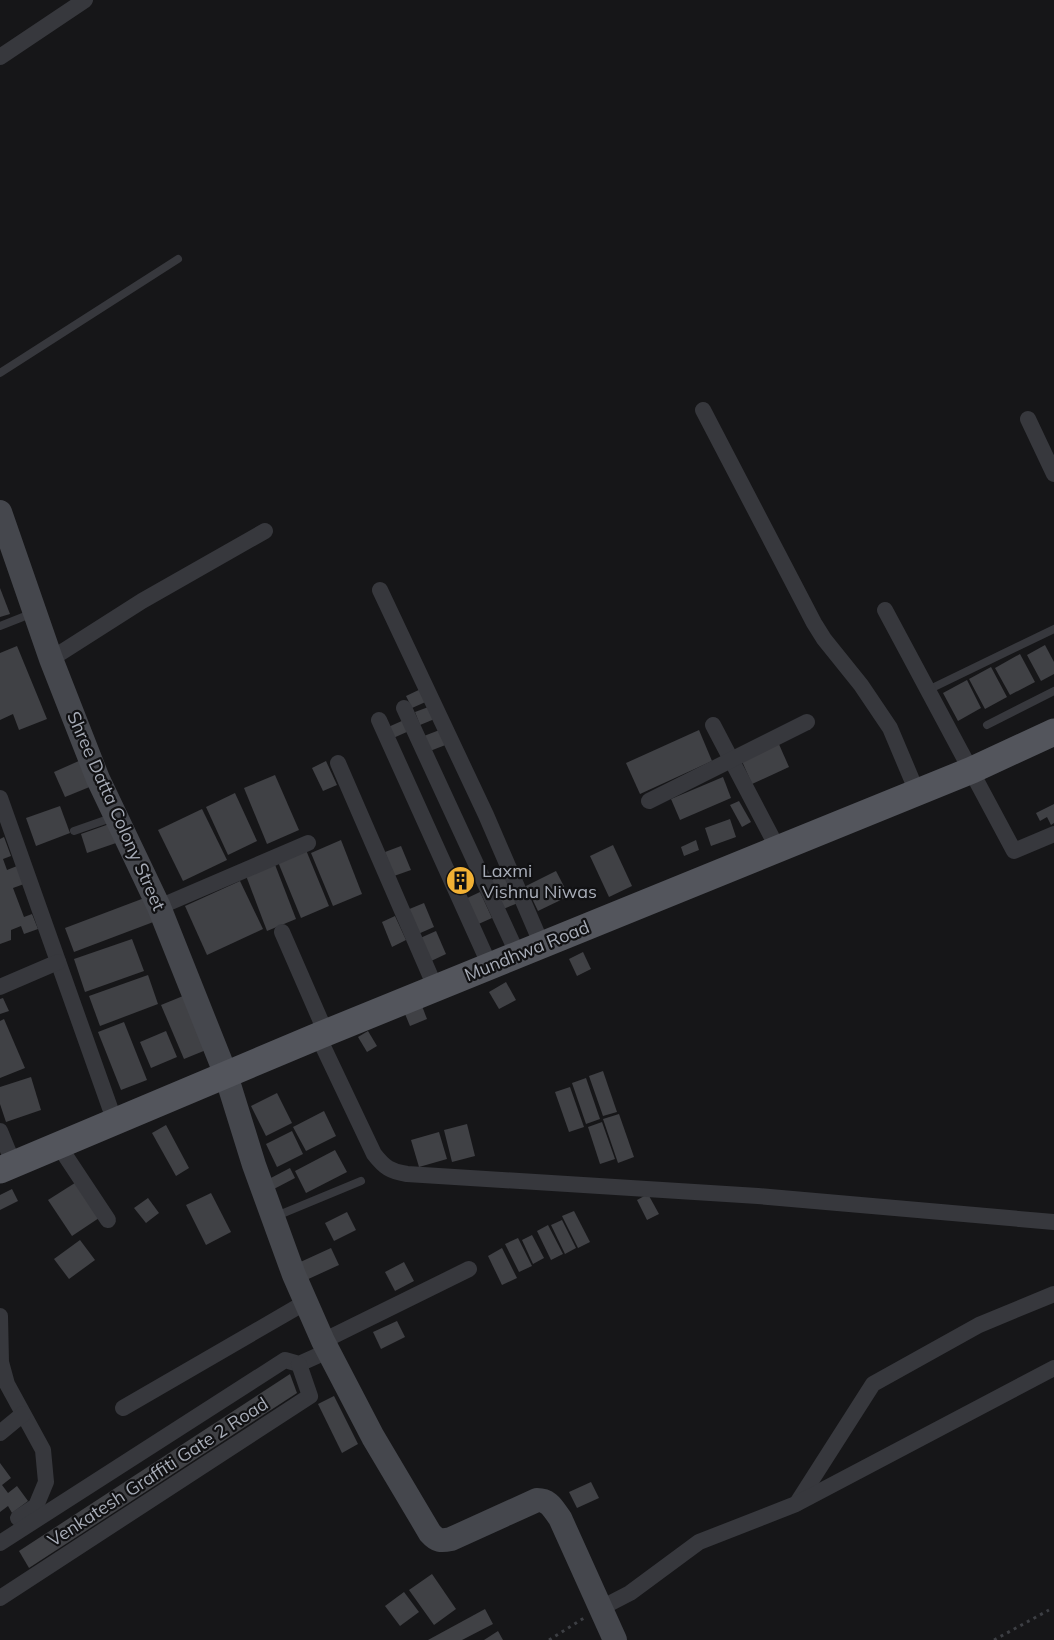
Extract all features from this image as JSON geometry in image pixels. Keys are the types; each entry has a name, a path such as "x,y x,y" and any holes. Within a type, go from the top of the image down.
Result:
{"main road":[{"name":"Mundhwa Road","path":"7,1167 322,1034 972,770 1054,732"}],"street":[{"path":"0,57 85,0"},
{"path":"703,410 814,623 890,728 917,792"},
{"path":"1028,419 1054,474"},
{"name":"Shree Datta Colony Street","path":"0,512 51,659 114,816 159,907 226,1075 254,1165 306,1302 373,1437 435,1538 442,1541 537,1500 550,1503 560,1518 601,1608"},
{"path":"51,659 142,601 265,531"},
{"path":"380,590 490,826 530,950"},
{"path":"885,610 1014,851 1054,834"},
{"path":"404,708 530,950"},
{"path":"379,720 490,966"},
{"path":"649,801 807,722"},
{"path":"714,725 778,849"},
{"path":"338,763 435,988"},
{"path":"0,798 115,1122"},
{"path":"159,907 308,843"},
{"path":"282,932 322,1034 374,1154 384,1166 394,1172 758,1196 1054,1221"},
{"path":"0,987 58,962"},
{"path":"0,1131 7,1167"},
{"path":"59,1146 108,1220"},
{"name":"Venkatesh Graffiti Gate 2 Road","path":"0,1543 285,1360 299,1364 326,1346 469,1269"},
{"path":"796,1504 873,1383 979,1325 1054,1294"},
{"path":"123,1408 306,1302"},
{"path":"0,1316 1,1362 7,1384 43,1450 46,1482 36,1506 0,1530"},
{"name":"Venkatesh Graffiti Gate 2 Road","path":"0,1598 310,1396 299,1364"},
{"path":"615,1640 601,1608 630,1593 699,1542 796,1504 1054,1368"},
{"path":"0,1433 23,1414"}],"lane":[{"path":"0,373 178,259"},
{"path":"0,626 35,613"},
{"path":"928,690 1054,629"},
{"path":"987,725 1054,691"},
{"path":"74,831 114,816"},
{"path":"273,1217 361,1181"}],"path":[{"path":"549,1640 601,1608"},
{"path":"994,1640 1049,1610"}],"building":[{"path":"0,588 10,614 0,617"},
{"path":"1045,645 1054,662 1054,674 1041,681 1027,655"},
{"path":"17,646 47,719 19,730 13,714 0,720 0,653"},
{"path":"1020,654 1035,682 1010,695 995,668"},
{"path":"991,667 1007,697 985,709 969,679"},
{"path":"967,680 981,708 958,721 943,693"},
{"path":"425,687 430,700 412,708 406,696"},
{"path":"431,706 437,718 420,725 415,712"},
{"path":"404,720 409,731 391,739 386,728"},
{"path":"442,729 448,744 430,751 424,736"},
{"path":"699,730 712,761 640,794 626,763"},
{"path":"778,742 789,767 752,784 741,759"},
{"path":"81,760 92,786 65,797 54,772"},
{"path":"326,761 337,785 323,791 312,768"},
{"path":"275,775 299,830 267,844 244,788"},
{"path":"723,777 731,798 680,820 671,799"},
{"path":"235,793 257,841 228,855 206,807"},
{"path":"739,801 751,822 742,827 730,805"},
{"path":"1054,804 1054,823 1051,825 1047,817 1040,821 1036,813"},
{"path":"60,806 70,833 36,846 26,818"},
{"path":"202,809 227,860 183,881 158,830"},
{"path":"730,819 736,837 711,846 705,828"},
{"path":"112,823 119,842 87,853 81,834"},
{"path":"4,837 11,856 3,859 7,870 17,866 24,884 13,888 24,917 32,914 38,929 24,934 21,926 11,930 11,940 0,944 0,839"},
{"path":"341,840 362,894 333,906 311,853"},
{"path":"696,840 699,850 684,856 681,847"},
{"path":"613,845 632,886 609,897 590,856"},
{"path":"401,846 411,870 394,876 385,852"},
{"path":"306,850 329,906 301,918 278,862"},
{"path":"274,862 296,919 267,931 245,873"},
{"path":"556,871 569,896 538,911 526,886"},
{"name":"Laxmi Vishnu Niwas","path":"465,872 471,883 458,889 452,878"},
{"path":"504,874 518,903 501,910 488,882"},
{"path":"240,881 263,929 207,955 185,906"},
{"path":"480,892 492,918 474,926 463,900"},
{"path":"147,897 156,921 74,952 65,928"},
{"path":"424,903 434,927 418,934 407,910"},
{"path":"395,916 406,940 392,947 382,922"},
{"path":"436,931 446,954 429,962 418,939"},
{"path":"132,939 144,971 85,992 74,959"},
{"path":"583,952 591,969 577,976 569,959"},
{"path":"148,975 158,1004 100,1026 89,996"},
{"path":"506,982 516,1000 499,1009 489,992"},
{"path":"183,996 206,1050 184,1059 161,1005"},
{"path":"3,998 9,1011 0,1014 0,999"},
{"path":"422,1006 427,1019 410,1026 405,1014"},
{"path":"4,1019 25,1068 0,1078 0,1021"},
{"path":"124,1022 147,1080 121,1090 98,1032"},
{"path":"166,1031 177,1057 151,1068 140,1042"},
{"path":"368,1031 377,1046 367,1052 358,1037"},
{"path":"603,1071 617,1112 603,1116 589,1076"},
{"path":"31,1077 41,1110 6,1122 0,1104 0,1087"},
{"path":"586,1078 600,1119 586,1124 572,1083"},
{"path":"570,1087 584,1127 569,1132 555,1092"},
{"path":"277,1093 292,1123 266,1136 251,1106"},
{"path":"324,1111 336,1136 306,1151 293,1127"},
{"path":"619,1114 634,1157 618,1163 603,1119"},
{"path":"602,1122 615,1159 600,1164 588,1127"},
{"path":"467,1124 475,1156 452,1162 444,1130"},
{"path":"166,1125 189,1168 176,1176 152,1133"},
{"path":"292,1131 303,1154 277,1167 266,1144"},
{"path":"439,1132 447,1159 419,1167 411,1140"},
{"path":"335,1150 347,1172 306,1193 295,1171"},
{"path":"290,1168 295,1178 272,1190 267,1180"},
{"path":"78,1181 102,1216 72,1236 48,1200"},
{"path":"12,1189 18,1201 0,1210 0,1195"},
{"path":"211,1193 231,1232 206,1245 186,1205"},
{"path":"648,1194 659,1214 647,1220 637,1200"},
{"path":"148,1198 159,1213 146,1223 134,1208"},
{"path":"574,1211 590,1242 578,1248 562,1216"},
{"path":"347,1212 356,1230 334,1241 325,1223"},
{"path":"562,1220 576,1248 565,1254 551,1225"},
{"path":"548,1225 563,1254 551,1260 537,1231"},
{"path":"532,1235 544,1258 533,1264 522,1240"},
{"path":"518,1238 532,1266 519,1272 505,1244"},
{"path":"80,1240 95,1260 69,1279 54,1259"},
{"path":"331,1248 339,1265 304,1281 296,1264"},
{"path":"502,1248 517,1278 502,1285 488,1256"},
{"path":"404,1262 414,1281 395,1291 385,1272"},
{"path":"397,1321 405,1337 381,1349 373,1332"},
{"path":"290,1374 297,1393 29,1568 19,1551"},
{"path":"334,1396 358,1444 342,1453 318,1404"},
{"path":"0,1463 11,1478 2,1485 8,1493 17,1486 28,1501 12,1513 8,1506 0,1512"},
{"path":"591,1482 599,1498 577,1508 569,1492"},
{"path":"432,1574 456,1609 434,1625 409,1590"},
{"path":"404,1592 419,1612 400,1626 385,1606"},
{"path":"485,1609 493,1624 462,1640 428,1640"},
{"path":"498,1631 503,1640 484,1640"}],"place":[{"name":"Laxmi Vishnu Niwas","path":"461,881"}]}
